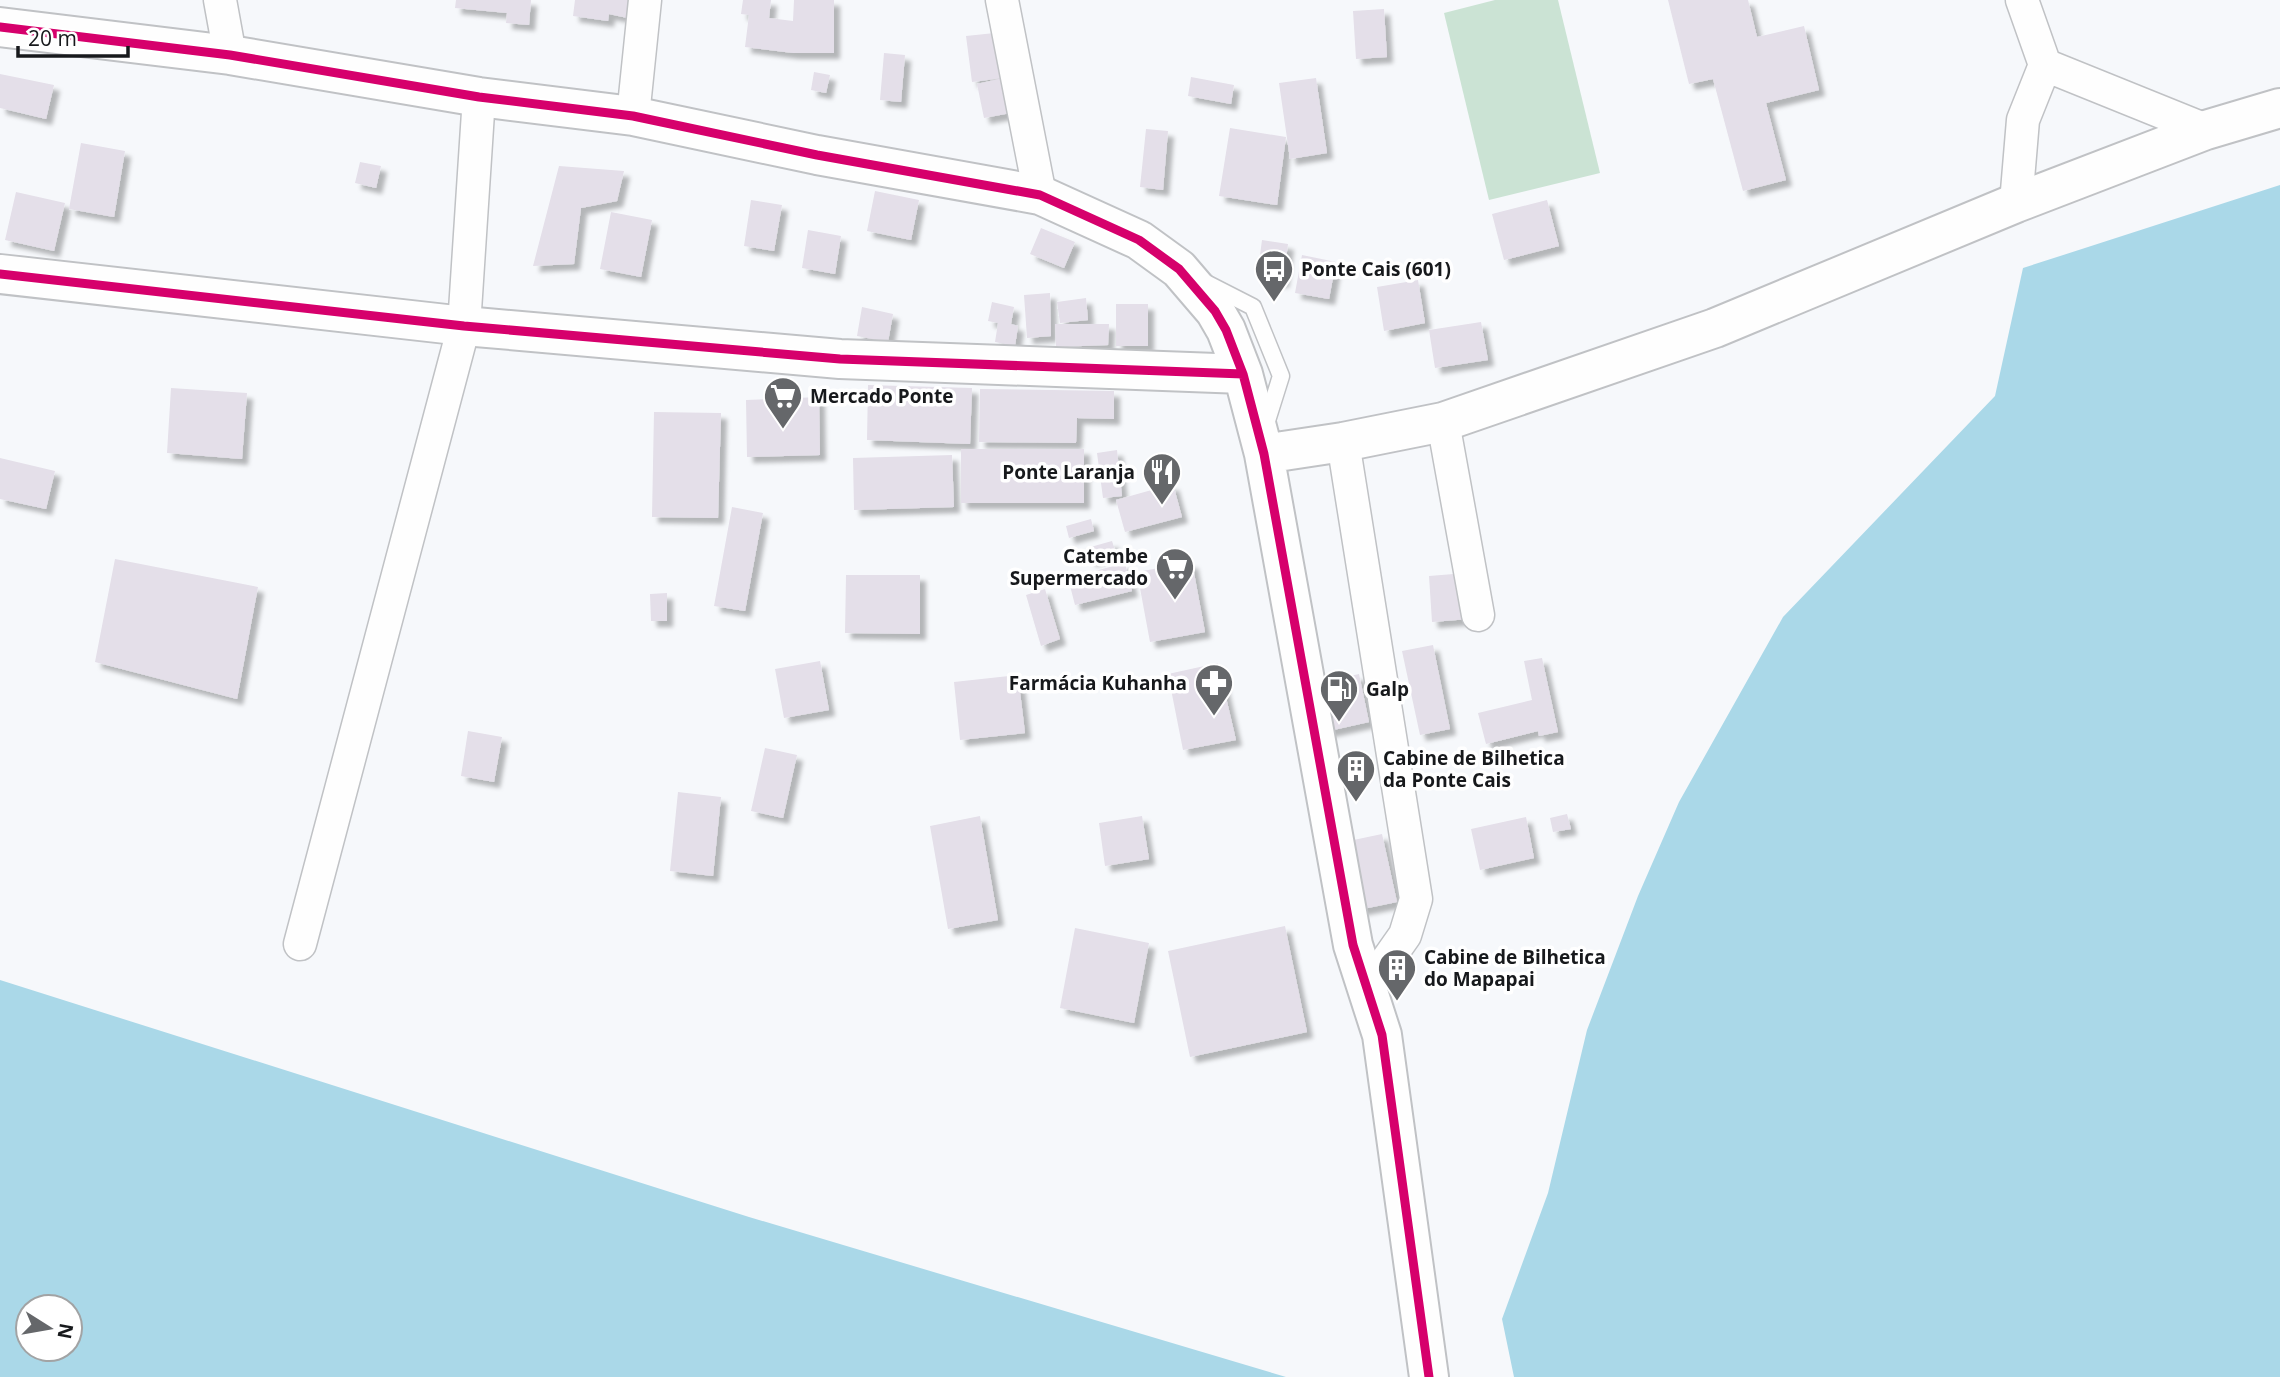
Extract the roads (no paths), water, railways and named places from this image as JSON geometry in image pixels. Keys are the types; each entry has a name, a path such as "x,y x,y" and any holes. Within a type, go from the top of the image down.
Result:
{"street":[{"path":"220,0 230,55"},
{"path":"633,116 645,0"},
{"path":"1002,0 1040,195"},
{"path":"2016,203 2023,120 2045,65 2022,0"},
{"path":"0,27 230,55 479,97 633,116 817,155 1040,195 1139,240 1179,269 1215,311 1226,330 1243,374 1262,447 1353,945 1382,1035 1429,1377"},
{"path":"2045,65 2206,130"},
{"path":"300,944 464,326 479,97"},
{"path":"1262,447 1343,442 1443,422 1715,328 2016,203 2206,130 2280,108"},
{"path":"0,274 464,326 841,359 1243,374"},
{"path":"1443,422 1478,615"},
{"path":"1343,442 1416,899 1405,935 1367,989"}],"lane":[{"path":"1179,269 1252,307 1281,376 1262,447"}],"water":[{"path":"2280,185 2280,1377 1514,1377 1502,1319 1548,1193 1587,1030 1638,896 1679,802 1783,617 1995,396 2023,268"},
{"path":"0,980 749,1217 1286,1377 0,1377"}],"place":[{"name":"Ponte Cais (601)","path":"1274,303"},
{"name":"Mercado Ponte","path":"783,430"},
{"name":"Ponte Laranja","path":"1162,506"},
{"name":"Catembe Supermercado","path":"1175,601"},
{"name":"Farmácia Kuhanha","path":"1214,717"},
{"name":"Galp","path":"1339,723"},
{"name":"Cabine de Bilhetica da Ponte Cais","path":"1356,803"},
{"name":"Cabine de Bilhetica do Mapapai","path":"1397,1002"}]}
